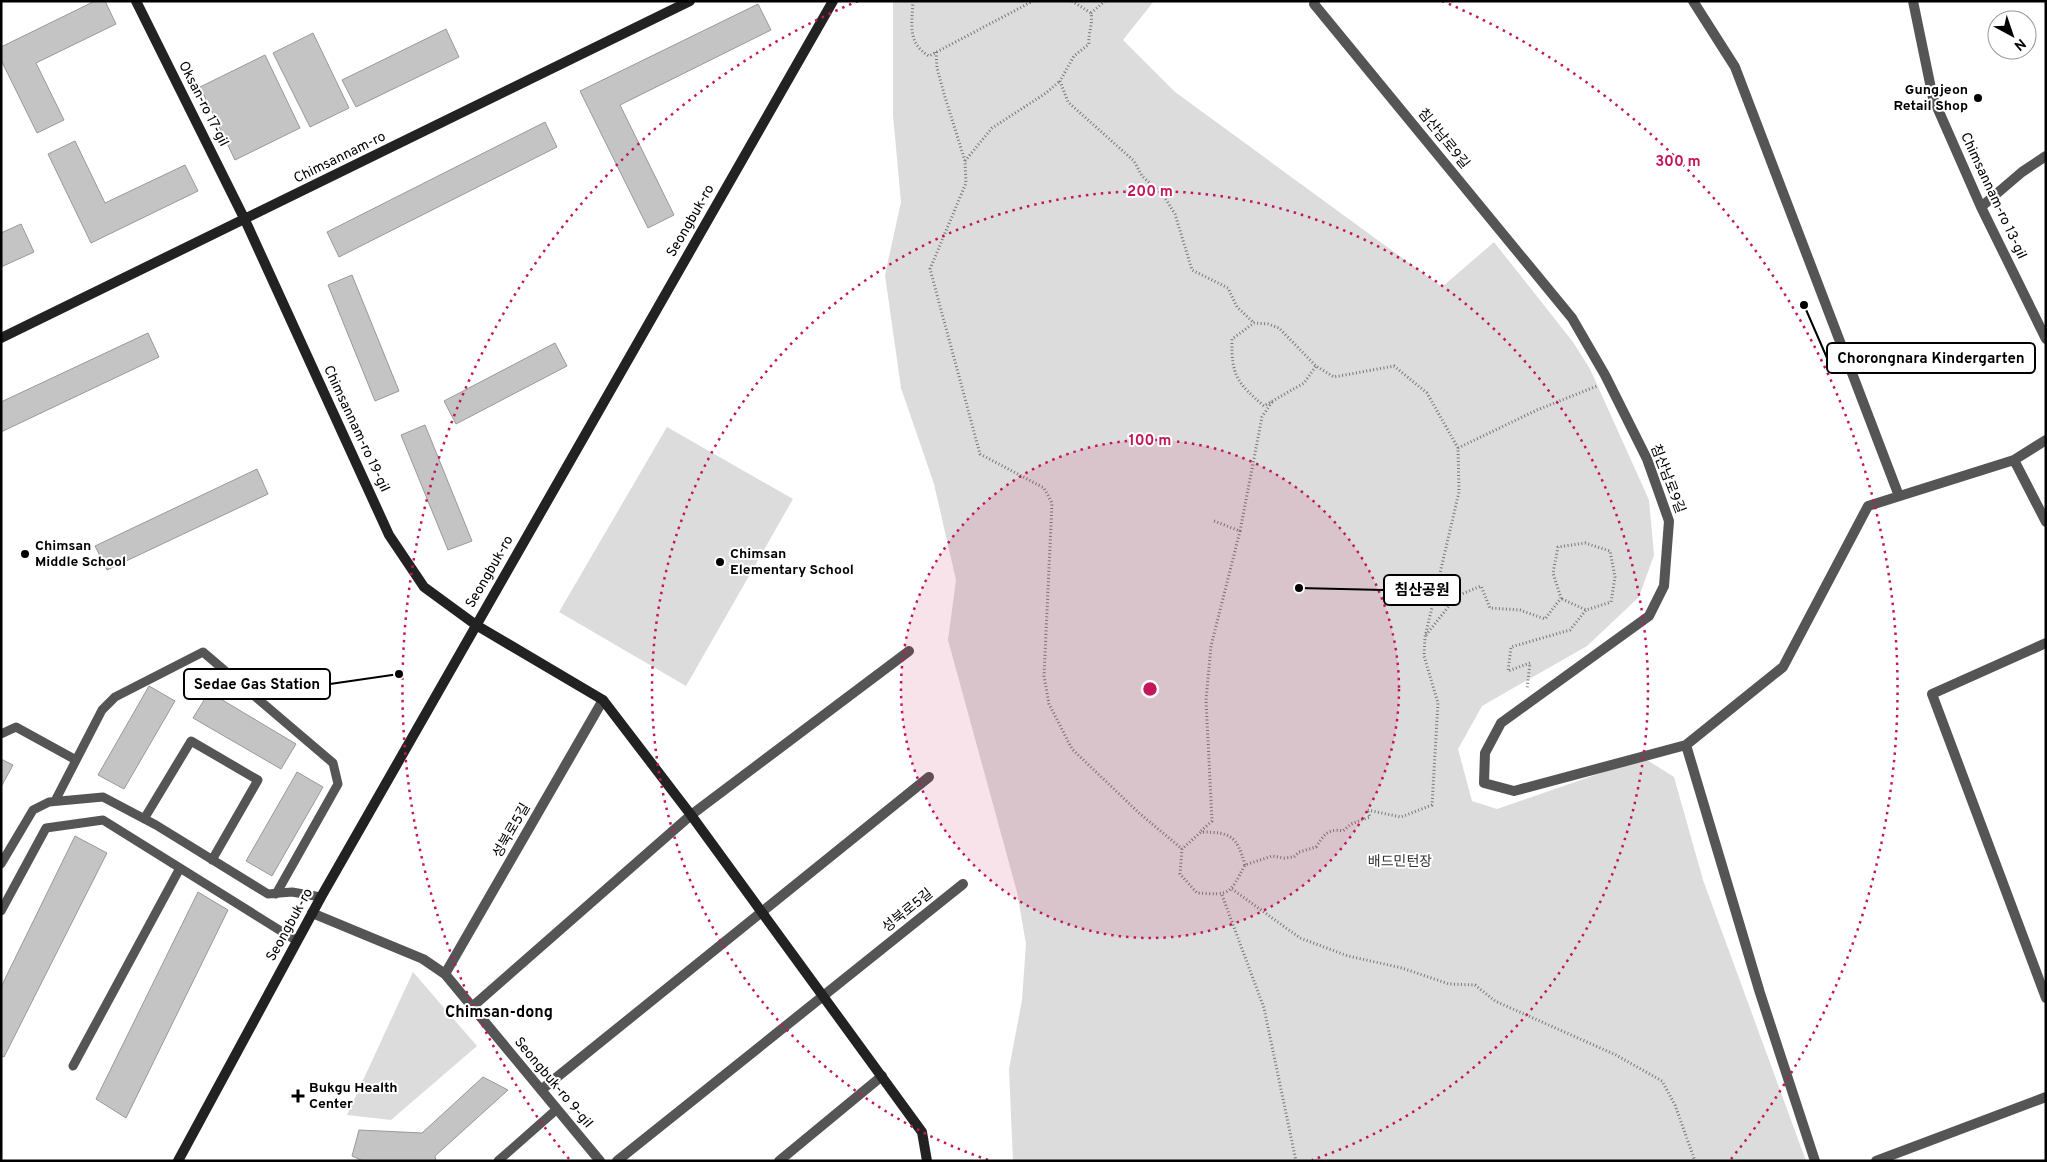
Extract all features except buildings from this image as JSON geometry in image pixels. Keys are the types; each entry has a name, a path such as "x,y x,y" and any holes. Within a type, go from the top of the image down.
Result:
{"main road":[{"name":"Oksan-ro 17-gil","path":"136,1 245,220"},
{"name":"Chimsannam-ro","path":"1,338 690,1"},
{"name":"Seongbuk-ro","path":"178,1161 312,913 832,1"},
{"name":"Chimsannam-ro 19-gil","path":"245,220 389,535 424,586 476,625"},
{"path":"476,625 603,700 692,816 922,1132 927,1161"}],"street":[{"path":"1693,1 1735,67 1899,496"},
{"name":"Chimsannam-ro 13-gil","path":"1913,1 1933,98 1981,207 2046,339"},
{"name":"침산남로9길","path":"1313,2 1572,318 1608,381 1646,459 1669,521 1664,586 1649,616 1501,723 1485,753 1484,783 1514,791 1686,745"},
{"path":"1981,207 2022,172 2046,156"},
{"path":"1814,1161 1760,993 1686,745 1783,667 1868,506 2014,460 2046,440"},
{"path":"2014,460 2046,522"},
{"path":"2046,643 1932,694 2046,998"},
{"path":"472,1007 692,816 909,651"},
{"name":"성북로5길","path":"445,974 603,700"},
{"path":"541,1090 929,777"},
{"name":"성북로5길","path":"617,1161 963,884"},
{"name":"Seongbuk-ro 9-gil","path":"312,913 424,959 445,974 600,1161"},
{"path":"779,1161 882,1076"},
{"path":"1876,1161 2046,1097"}],"lane":[{"path":"55,802 102,710 115,697 203,652 333,763 338,784 276,894"},
{"path":"1,734 16,727 76,760"},
{"path":"144,819 191,741 258,780 212,860"},
{"path":"1,864 33,810 55,802 103,797 144,819 268,894 292,892 321,898"},
{"path":"1,912 46,828 103,820 297,941"},
{"path":"73,1066 180,868"},
{"path":"498,1161 557,1110"}],"path":[{"path":"913,1 913,39 920,50 929,56 1033,1"},
{"path":"965,161 992,128 1060,81 1074,56 1089,44 1088,36 1093,25 1090,13 1072,1"},
{"path":"1090,13 1106,1"},
{"path":"936,52 937,68 965,161 966,183 930,269 980,454 1044,488 1052,503 1044,676 1048,704 1072,749 1138,813 1182,849"},
{"path":"1060,81 1068,102 1134,161 1142,176 1163,195 1175,214 1192,270 1228,288 1237,307 1254,323 1268,324 1279,328 1316,366 1334,377 1394,366 1427,393 1458,448 1459,492 1424,637 1424,656 1438,703 1432,805 1401,817 1367,810 1370,817 1351,824 1344,831 1333,829 1326,833 1316,847 1299,852 1294,857 1272,856 1245,865"},
{"path":"1254,323 1232,339 1232,365 1244,389 1264,406 1304,383 1316,366"},
{"path":"1458,448 1537,410 1608,381"},
{"path":"1201,832 1222,832 1240,845 1245,865 1232,889 1222,894 1197,893 1180,874 1182,849 1212,821 1206,700 1211,646 1240,530 1262,417 1272,402"},
{"path":"1214,521 1240,530"},
{"path":"1535,686 1526,689 1530,663 1508,671 1512,647 1570,630 1586,610 1611,602 1615,577 1610,551 1585,543 1558,547 1553,574 1562,598 1586,610"},
{"path":"1424,637 1457,596 1481,586 1490,608 1520,610 1545,619 1562,598"},
{"path":"1232,889 1300,938 1348,956 1402,968 1449,984 1475,984 1495,1001 1616,1056 1662,1081 1675,1105 1695,1161"},
{"path":"1222,894 1264,1008 1296,1161"}],"green space":[{"name":"배드민턴장","path":"893,1 1154,1 1123,40 1175,92 1442,287 1494,242 1573,342 1590,369 1649,500 1654,555 1639,597 1587,646 1482,706 1458,749 1472,801 1497,809 1644,758 1674,777 1703,880 1806,1161 1013,1161 1009,1069 1022,1000 1026,944 1017,892 948,640 956,580 934,484 901,388 885,275 901,202 893,115"},
{"path":"667,427 793,499 686,686 559,612"},
{"path":"413,972 477,1046 391,1120 347,1115"}],"place":[{"name":"Gungjeon Retail Shop","path":"1978,98"},
{"name":"Chorongnara Kindergarten","path":"1804,305"},
{"name":"Chimsan Middle School","path":"25,554"},
{"name":"Chimsan Elementary School","path":"720,562"},
{"name":"침산공원","path":"1299,588"},
{"name":"Sedae Gas Station","path":"399,674"},
{"name":"Bukgu Health Center","path":"298,1096"}],"district":[{"name":"Chimsan-dong","path":"499,1013"}]}
